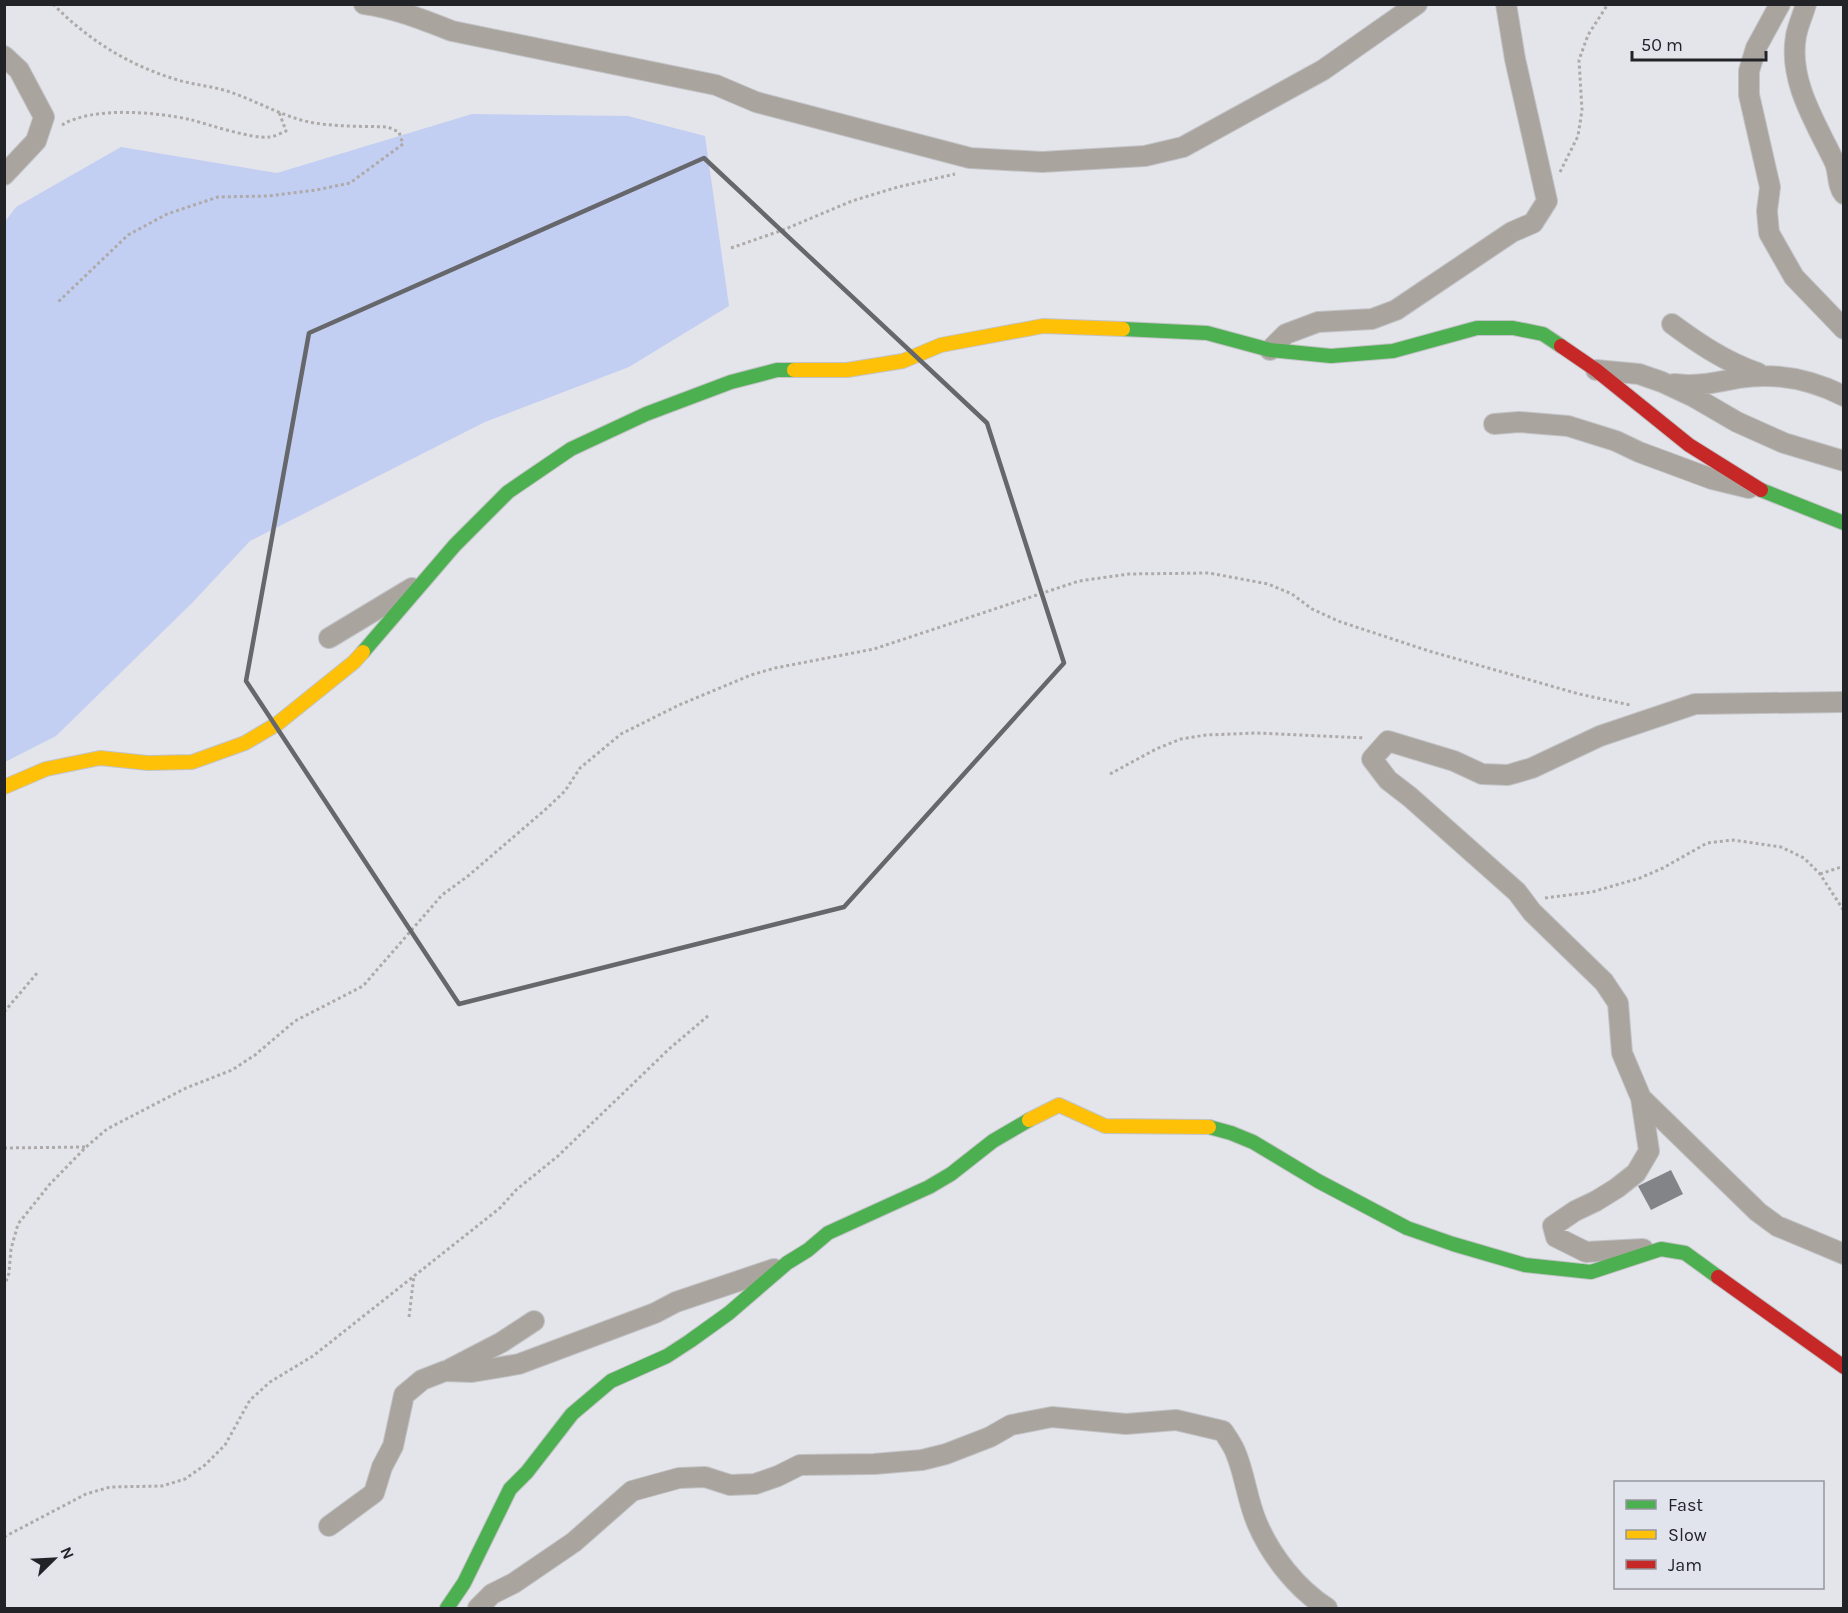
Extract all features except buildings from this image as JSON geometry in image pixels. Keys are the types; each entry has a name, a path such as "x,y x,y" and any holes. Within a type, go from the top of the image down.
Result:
{"street":[{"path":"364,4 427,21 452,31 716,85 756,102 970,158 1042,162 1145,156 1183,147 1323,70 1417,4"},
{"path":"1270,350 1286,334 1318,322 1372,319 1396,310 1512,232 1533,223 1546,201 1515,58 1506,4"},
{"path":"1780,4 1756,48 1749,71 1749,95 1770,187 1767,211 1769,233 1794,277 1844,329"},
{"path":"1806,4 1796,34 1794,59 1797,82 1837,168 1840,191 1844,194"},
{"path":"4,56 19,70 44,117 36,141 4,175"},
{"path":"1818,303 1844,310"},
{"path":"1672,324 1735,365 1763,375"},
{"path":"4,787 46,769 100,758 148,763 192,762 245,743 277,724 354,662 455,545 508,492 571,449 646,414 731,382 777,370 847,370 903,361 941,345 1043,326 1207,333 1270,350 1331,356 1393,351 1477,328 1514,328 1543,334 1596,370 1689,445 1761,490 1844,523"},
{"path":"1596,370 1639,374 1662,382 1694,397 1737,422 1784,443 1844,461"},
{"path":"1662,382 1686,386 1713,384 1763,375 1787,376 1812,382 1844,396"},
{"path":"1494,424 1519,422 1568,426 1616,441 1638,452 1712,479 1737,487 1761,490"},
{"path":"329,638 425,582"},
{"path":"1844,702 1695,704 1600,736 1532,768 1508,775 1482,774 1454,761 1388,741 1372,759 1388,780 1516,892 1532,912 1604,982 1618,1004 1622,1053 1641,1098 1649,1152 1636,1173 1596,1201 1552,1226 1556,1237 1586,1252 1661,1249 1685,1252 1844,1367"},
{"path":"1641,1098 1758,1212 1778,1226 1844,1254"},
{"path":"445,1371 472,1372 527,1361 655,1313 676,1302 765,1273 808,1250 828,1233 929,1187 951,1174 993,1141 1059,1105 1105,1126 1204,1126 1231,1133 1253,1142 1318,1181 1407,1228 1525,1264 1591,1272 1661,1249"},
{"path":"447,1608 464,1583 510,1489 527,1472 572,1414 611,1381 667,1356 690,1341 749,1297 787,1263"},
{"path":"328,1527 374,1493 382,1467 393,1446 404,1395 422,1380 491,1348 534,1321"},
{"path":"478,1608 492,1594 514,1584 574,1542 632,1491 679,1478 705,1477 730,1485 755,1484 800,1465 874,1464 922,1460 946,1454 1011,1425 1052,1417 1126,1424 1176,1420 1223,1431 1235,1451 1256,1522 1268,1545 1282,1565 1327,1608"}],"path":[{"path":"53,4 69,21 90,37 109,51 131,62 177,80 226,91 309,122 388,127 399,132 403,144 350,183 268,196 218,197 167,214 128,236 58,302"},
{"path":"1560,173 1578,136 1582,110 1579,60 1588,35 1608,4"},
{"path":"36,141 67,122 115,112 190,120 268,138 286,131 279,112"},
{"path":"731,248 783,230 852,201 898,187 961,173"},
{"path":"4,1287 9,1273 11,1249 18,1224 50,1184 107,1129 186,1088 232,1070 255,1055 295,1021 363,986 442,895 468,876 546,809 566,791 580,768 621,734 679,705 751,675 775,668 874,649 1079,581 1105,576 1155,572 1209,573 1268,584 1292,594 1312,609 1338,621 1406,644 1579,694 1637,706"},
{"path":"1110,774 1173,743 1206,735 1257,733 1388,741"},
{"path":"1516,892 1542,898 1592,892 1640,878 1707,843 1733,840 1781,847 1804,858 1820,874 1844,911"},
{"path":"1820,874 1844,866"},
{"path":"4,1012 38,972"},
{"path":"4,1537 86,1494 110,1487 162,1486 185,1479 225,1445 250,1400 270,1382 313,1356 500,1208 516,1190 558,1156 669,1049 709,1016"},
{"path":"4,1148 86,1147"},
{"path":"409,1317 414,1275"}],"highlighted area":[{"path":"704,158 987,423 1064,663 844,907 459,1004 246,681 309,333"}],"shaded area":[{"path":"472,114 628,116 705,136 729,306 629,367 485,422 250,541 192,603 56,736 5,762 4,223 16,207 121,147 277,173"}],"traffic: fast":[{"path":"1123,329 1207,333 1270,350 1331,356 1393,351 1477,328 1513,328 1543,334 1561,346"},
{"path":"363,652 455,545 508,492 571,449 646,414 731,382 777,370 794,370"},
{"path":"1761,490 1844,523"},
{"path":"447,1608 464,1583 510,1489 527,1472 572,1414 611,1381 667,1356 690,1341 729,1313 787,1263 808,1250 828,1233 929,1187 951,1174 993,1141 1029,1120"},
{"path":"1209,1127 1253,1142 1318,1181 1407,1228 1453,1244 1525,1265 1591,1272 1661,1249 1685,1253 1718,1277"}],"traffic: slow":[{"path":"794,370 847,370 903,361 941,345 1043,326 1123,329"},
{"path":"4,787 46,769 100,758 148,763 192,762 245,743 277,724 354,662 363,652"},
{"path":"1029,1120 1059,1105 1105,1126 1209,1127"}],"traffic: jam":[{"path":"1561,346 1596,370 1689,445 1761,490"},
{"path":"1718,1277 1844,1367"}]}
